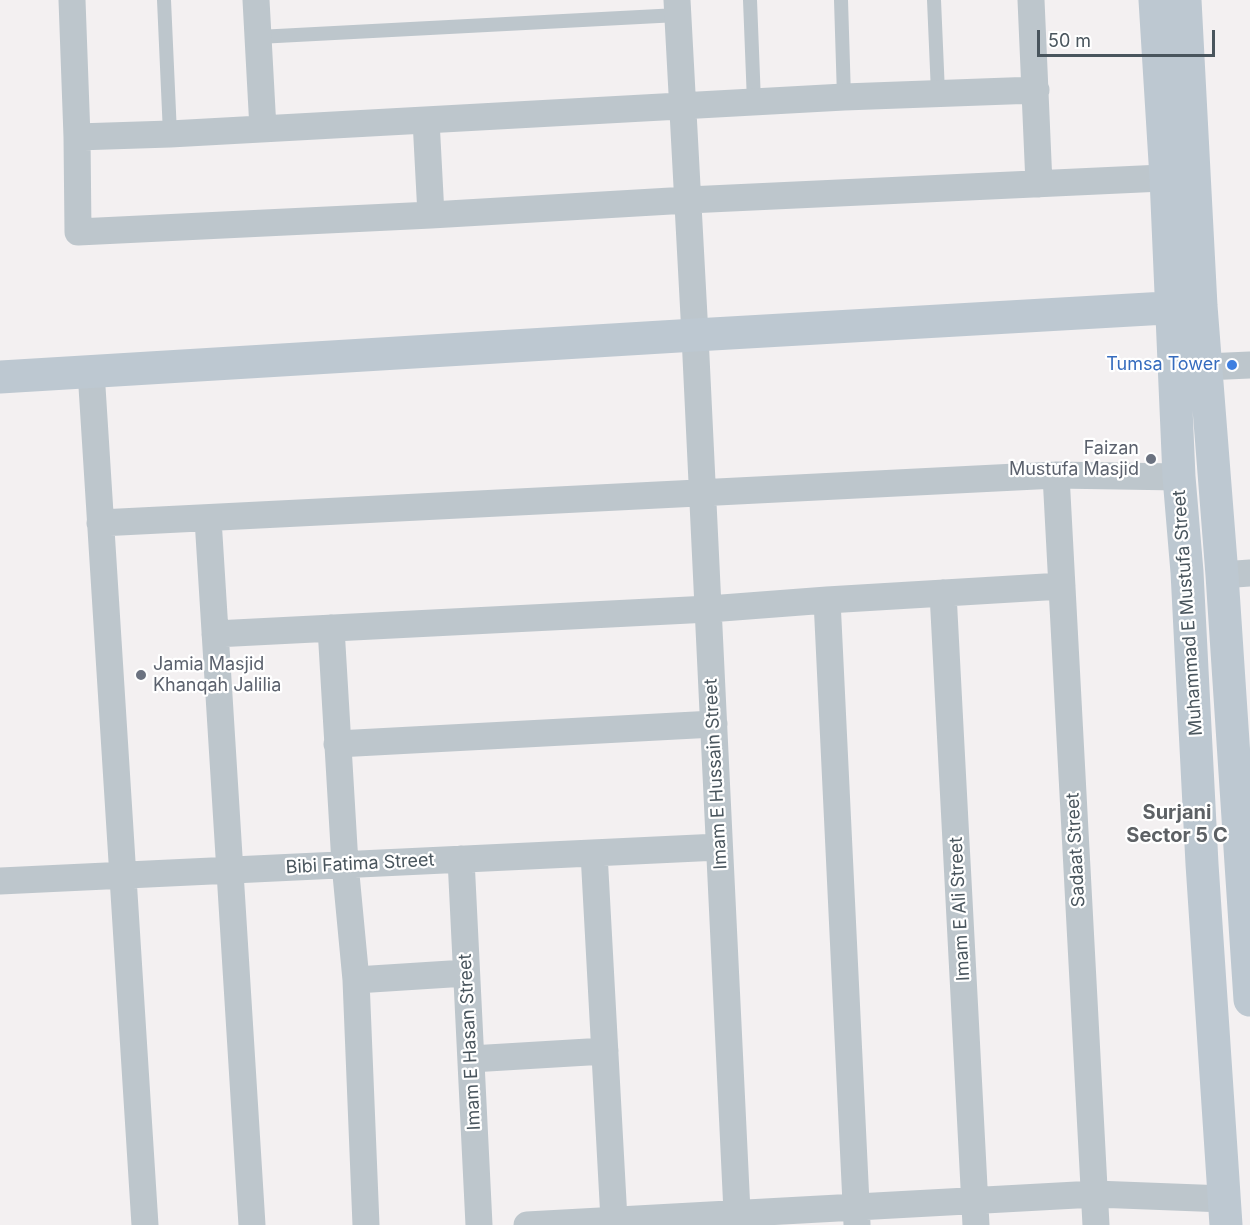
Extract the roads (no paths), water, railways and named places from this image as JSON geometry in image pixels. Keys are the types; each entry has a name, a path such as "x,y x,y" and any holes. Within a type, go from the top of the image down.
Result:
{"street":[{"path":"72,0 78,232 1180,177"},
{"path":"256,0 263,129"},
{"path":"1031,0 1039,184"},
{"name":"Muhammad E Mustufa Street","path":"1155,0 1180,177"},
{"name":"Muhammad E Mustufa Street","path":"1185,0 1180,177 1186,307 1179,477 1187,572 1202,864 1225,1212"},
{"name":"Imam E Hussain Street","path":"678,8 737,1212"},
{"path":"77,137 170,134 844,97 1036,90"},
{"path":"426,120 431,215"},
{"path":"0,377 1186,307"},
{"name":"Muhammad E Mustufa Street","path":"1186,307 1205,367 1236,574 1250,1000"},
{"path":"1205,367 1250,365"},
{"path":"91,370 145,1225"},
{"path":"100,523 1056,475 1179,477"},
{"name":"Sadaat Street","path":"1056,475 1096,1225"},
{"path":"208,519 228,870 252,1225"},
{"path":"215,634 709,609 1062,586"},
{"name":"Imam E Ali Street","path":"943,593 976,1212"},
{"path":"827,600 857,1216"},
{"path":"331,628 345,864 356,980 366,1225"},
{"path":"337,744 714,724"},
{"name":"Bibi Fatima Street","path":"0,881 719,847"},
{"path":"594,853 614,1220"},
{"name":"Imam E Hasan Street","path":"461,859 479,1225"},
{"path":"356,980 466,973"},
{"path":"471,1059 605,1051"},
{"path":"527,1225 737,1212 857,1216 976,1212 1095,1194 1225,1212"}],"lane":[{"path":"164,0 170,134"},
{"path":"750,0 754,102"},
{"path":"841,0 844,97"},
{"path":"934,0 938,93"},
{"path":"258,37 678,8"}],"place":[{"name":"Tumsa Tower","path":"1232,365"},
{"name":"Faizan Mustufa Masjid","path":"1151,459"},
{"name":"Jamia Masjid Khanqah Jalilia","path":"141,675"}],"district":[{"name":"Surjani Sector 5 C","path":"1177,824"}]}
